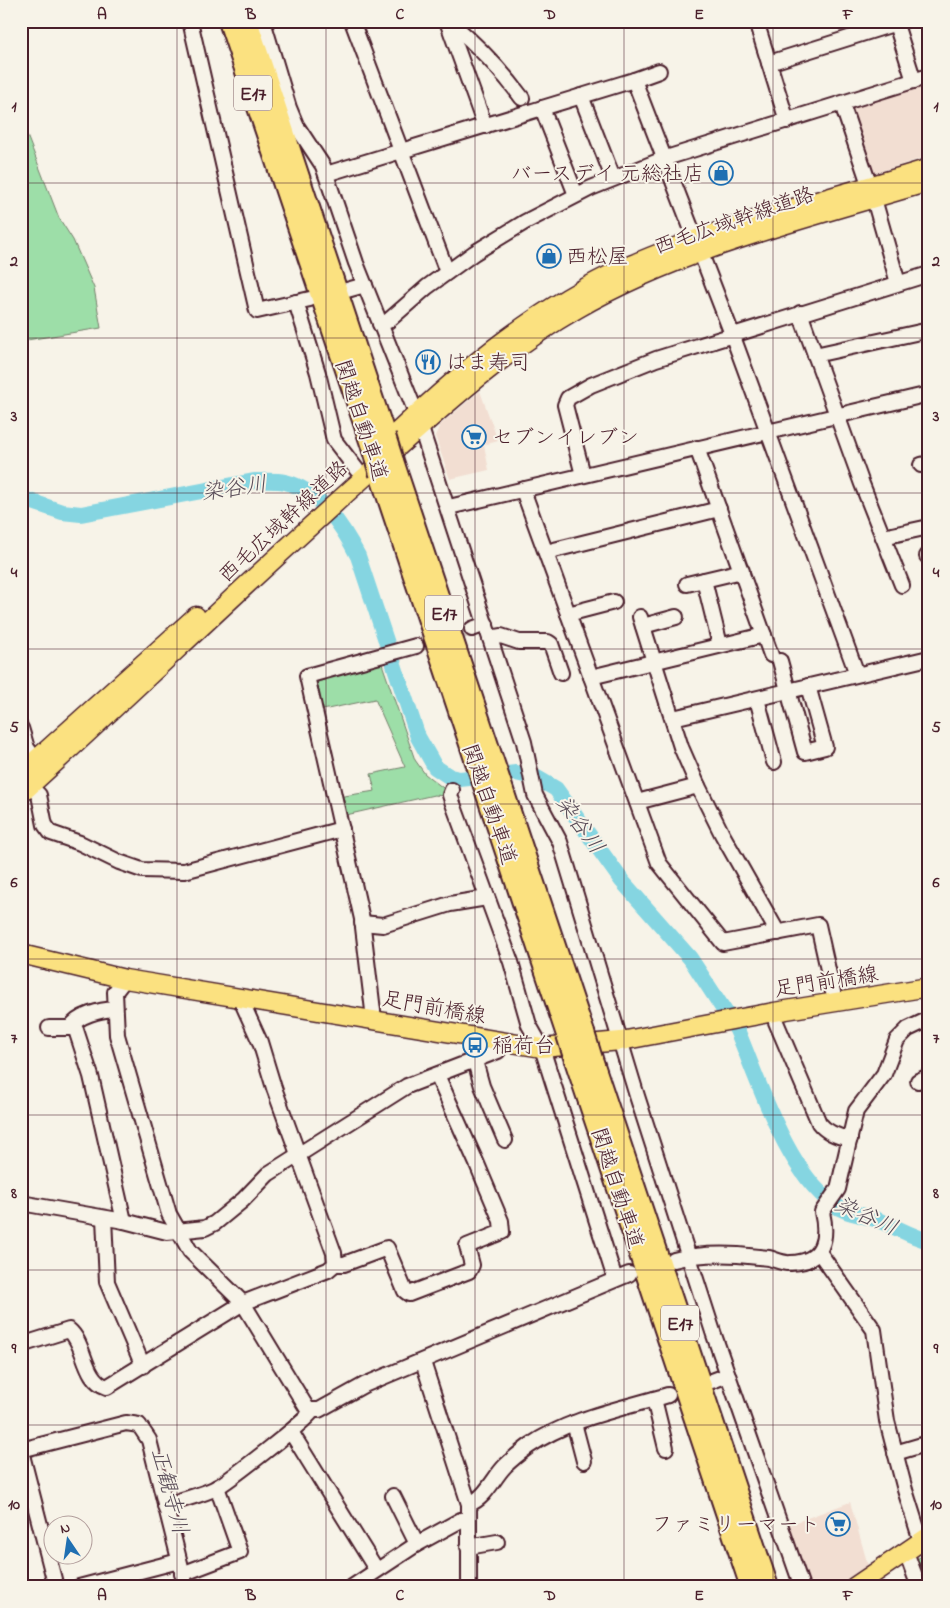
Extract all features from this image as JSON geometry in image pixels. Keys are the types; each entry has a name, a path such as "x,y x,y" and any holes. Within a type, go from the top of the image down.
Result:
{"highway":[{"name":"関越自動車道","path":"229,21 285,163"},
{"name":"関越自動車道","path":"246,21 285,163 576,1034 751,1587"},
{"name":"関越自動車道","path":"584,1059 768,1587"}],"main road":[{"name":"西毛広域幹線道路","path":"24,784 36,760 334,497 493,348 573,296 626,268 872,193 929,168"},
{"name":"西毛広域幹線道路","path":"872,193 929,182"},
{"name":"西毛広域幹線道路","path":"334,497 357,470 418,420"},
{"name":"西毛広域幹線道路","path":"24,784 314,515"},
{"name":"足門前橋線","path":"21,954 125,979 542,1048 621,1041 774,1012 929,987"},
{"path":"854,1587 925,1539"}],"street":[{"path":"190,21 257,311 310,299"},
{"path":"263,21 289,108 296,125 326,174 365,285 418,420 448,507 524,742 533,790 560,842 621,1041 728,1375 802,1587"},
{"path":"352,21 403,151 447,272"},
{"path":"448,21 485,126"},
{"path":"448,21 471,40 504,73 522,98"},
{"path":"756,21 787,121"},
{"path":"769,63 898,22 914,81"},
{"path":"326,174 659,71"},
{"path":"380,324 388,321 447,272 500,236 576,195 613,178 666,158 929,76"},
{"path":"634,80 666,158 858,674"},
{"path":"581,96 613,178"},
{"path":"842,104 872,193 898,283"},
{"path":"542,108 576,195"},
{"path":"583,475 566,405 568,398 591,385 656,359 929,274"},
{"path":"347,290 365,285"},
{"path":"296,302 318,373 334,440 357,470"},
{"path":"800,313 902,585"},
{"path":"815,356 929,330"},
{"path":"448,507 929,394"},
{"path":"697,448 764,635 776,658 805,752 825,747 808,686"},
{"path":"525,489 524,492 659,862 723,943 818,925 835,1002"},
{"path":"546,552 719,509"},
{"path":"883,537 929,527"},
{"path":"687,584 742,571"},
{"path":"704,580 720,645"},
{"path":"568,614 614,602"},
{"path":"676,617 641,621 681,747 698,786 722,834 778,933"},
{"path":"472,628 486,624"},
{"path":"591,677 764,635"},
{"path":"490,638 501,636 519,642 548,642 551,644 561,673"},
{"path":"374,1019 362,923 307,676 410,648"},
{"path":"673,718 929,658"},
{"path":"757,699 774,762"},
{"path":"21,728 27,748 36,760"},
{"path":"24,784 39,794 45,825 51,833 80,842 119,862 142,870 184,871 342,829"},
{"path":"637,802 698,786"},
{"path":"452,790 450,795 511,962 529,1025 542,1048 615,1279"},
{"path":"362,923 383,925 450,904 487,898"},
{"path":"125,979 115,992 115,1009 122,1056 165,1204 177,1231 190,1251 243,1303 304,1406 312,1411 318,1410 364,1385 423,1362 629,1274"},
{"path":"240,998 260,1042 334,1253 335,1264"},
{"path":"70,1028 76,1020 89,1014 115,1009"},
{"path":"774,1012 776,1022 819,1123 822,1127 836,1135 850,1139"},
{"path":"674,1260 690,1256 736,1255 768,1258 789,1264 806,1259 819,1252 824,1245 825,1234 822,1212 838,1189 856,1111 884,1074 897,1040 908,1029 929,1019"},
{"path":"49,1028 70,1028 76,1030 91,1076 124,1221"},
{"path":"21,1203 124,1221 167,1232 204,1228 215,1223 244,1200 268,1174 407,1086 498,1052 504,1042"},
{"path":"475,1061 482,1086 505,1140"},
{"path":"21,1345 69,1330 98,1383 107,1387 243,1303 328,1270 335,1264 344,1264 387,1248 391,1252 405,1291 409,1294 469,1271 472,1265 467,1246 502,1232 500,1221 477,1164 437,1075"},
{"path":"104,1218 107,1282 143,1366"},
{"path":"819,1252 874,1330 887,1421 894,1453 925,1539"},
{"path":"423,1362 469,1504 468,1587"},
{"path":"712,1380 728,1375"},
{"path":"469,1504 476,1501 505,1466 527,1447 555,1430 668,1395"},
{"path":"654,1399 666,1448"},
{"path":"165,1506 217,1488 308,1418 312,1411"},
{"path":"56,1587 21,1450 133,1423 144,1431 149,1440 182,1574"},
{"path":"574,1423 584,1461"},
{"path":"290,1432 376,1569"},
{"path":"894,1453 929,1443"},
{"path":"79,1587 182,1574 240,1552 217,1488"},
{"path":"393,1496 417,1544"},
{"path":"352,1587 376,1569 417,1544 461,1520 469,1520"},
{"path":"468,1547 498,1542"},
{"path":"904,1552 919,1587"}],"shaded area":[{"path":"929,82 929,156 875,173 868,169 850,110 853,105"},
{"path":"480,391 498,441 484,445 489,470 450,479 435,436 440,425"},
{"path":"850,1502 869,1569 843,1587 807,1587 786,1526"}],"green space":[{"path":"21,120 59,218 73,240 94,288 101,328 21,341"},
{"path":"381,661 415,760 425,774 447,791 445,796 434,795 346,815 341,812 338,797 375,791 371,774 405,767 375,699 318,711 312,682 315,677"},
{"path":"929,1552 929,1587 925,1587 915,1560"}],"waterway":[{"name":"染谷川","path":"21,498 62,512 81,514 254,481 277,481 298,486 320,501 338,522 358,556 418,737 435,767 450,777 460,779 516,773 537,778 556,789 622,881 690,958 737,1030 776,1124 801,1170 816,1189 838,1208 874,1219 929,1241"}],"tunnel":[{"path":"416,646 472,629"}],"place":[{"name":"バースデイ 元総社店","path":"721,173"},
{"name":"西松屋","path":"549,256"},
{"name":"はま寿司","path":"428,362"},
{"name":"セブンイレブン","path":"474,437"},
{"name":"稲荷台","path":"475,1045"},
{"name":"ファミリーマート","path":"838,1524"}],"water label":[{"name":"正観寺川","path":"171,1491"}]}
